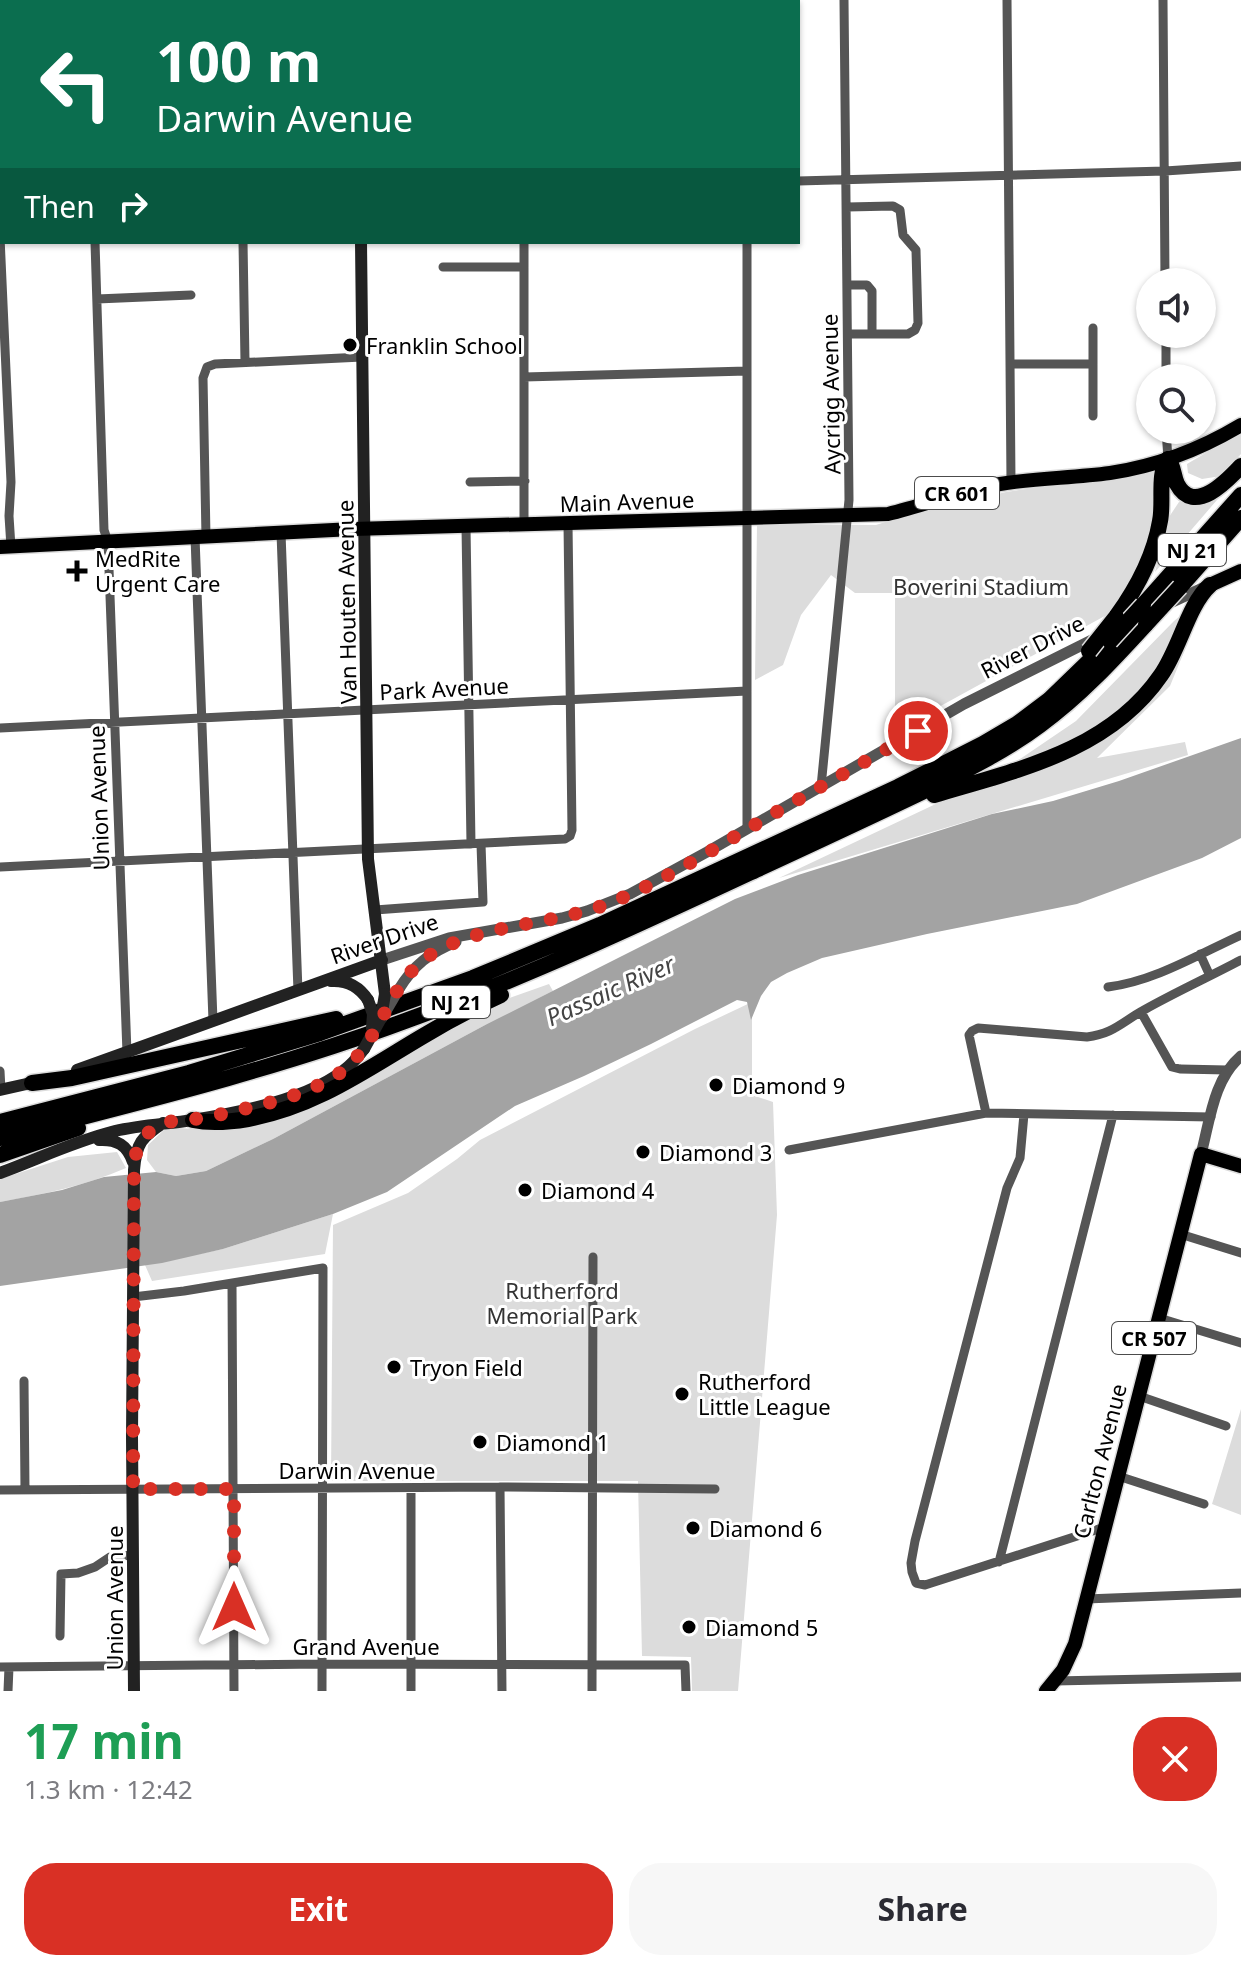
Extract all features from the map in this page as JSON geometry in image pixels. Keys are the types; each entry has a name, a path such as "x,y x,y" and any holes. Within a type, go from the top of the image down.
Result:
{"highway":[{"path":"1033,712 1089,651 1134,591 1153,551 1162,507 1162,470 1168,459 1181,489 1199,496 1220,487 1241,466"},
{"name":"NJ 21","path":"0,1122 242,1058 423,997 600,925 898,787 983,744 1033,712 1064,687 1110,641 1241,495"},
{"name":"NJ 21","path":"0,1138 167,1095 311,1053 428,1013 544,967 963,772 1025,736 1074,698 1146,624 1241,518"},
{"path":"879,812 1050,759 1086,742 1115,723 1141,700 1161,675 1178,647 1196,602 1210,585"},
{"path":"193,1120 217,1123 251,1118 322,1095 360,1076 444,1024 588,956 682,904"},
{"path":"32,1083 72,1078 423,997"},
{"path":"0,1155 167,1095"}],"main road":[{"name":"Van Houten Avenue","path":"64,1148 110,1133 193,1120 275,1102 306,1091 341,1073 364,1049 383,1010 385,994 369,849 361,244"},
{"name":"Main Avenue","path":"6,547 365,529 888,514 950,495 1011,482 1110,473 1168,459 1241,425"},
{"name":"River Drive","path":"1210,585 1241,571"},
{"name":"River Drive","path":"0,1090 127,1053 382,960"},
{"path":"322,982 346,982 359,989 368,1000 373,1022 364,1049"},
{"name":"Union Avenue","path":"134,1691 134,1170 140,1141 163,1123"},
{"path":"0,1173 64,1148 102,1140 117,1141 127,1149 134,1170"},
{"path":"1201,1154 1241,1166"},
{"name":"Carlton Avenue","path":"1050,1688 1070,1657 1201,1154"}],"street":[{"name":"Aycrigg Avenue","path":"821,787 849,516 844,0"},
{"path":"1007,0 1011,482"},
{"path":"1163,0 1165,268"},
{"path":"800,181 1165,171 1241,166"},
{"path":"847,207 897,207 902,215 903,235 916,250 918,323 915,330 908,334 848,334"},
{"path":"0,244 11,482 6,547"},
{"name":"Union Avenue","path":"95,244 127,1053"},
{"path":"243,244 245,362"},
{"path":"524,244 524,525"},
{"path":"747,244 747,829"},
{"path":"443,267 524,267"},
{"path":"847,285 867,285 872,291 872,334"},
{"path":"97,299 191,295"},
{"path":"1093,328 1093,416"},
{"path":"213,1021 202,718 200,537 204,373 207,367 215,364 362,357"},
{"path":"1011,364 1093,364"},
{"path":"524,377 747,371"},
{"path":"1167,444 1168,459"},
{"path":"470,482 525,481"},
{"path":"0,867 476,844 565,839 570,836 568,524"},
{"path":"375,910 483,902 476,844 469,705 466,527"},
{"path":"281,533 298,991"},
{"name":"River Drive","path":"382,960 437,941 562,918 611,902 655,882 970,701 1210,585"},
{"name":"Park Avenue","path":"0,728 747,691"},
{"path":"378,1025 409,973 439,949 474,935"},
{"path":"1108,987 1130,984 1241,935"},
{"path":"1200,954 1210,976"},
{"path":"986,1113 969,1035 972,1031 978,1028 1100,1036 1241,960"},
{"path":"1141,1012 1172,1067 1227,1070"},
{"name":"Carlton Avenue","path":"1201,1154 1218,1088 1227,1070 1241,1056"},
{"path":"0,1071 0,1090"},
{"path":"789,1150 986,1113 1211,1117"},
{"path":"1024,1114 1020,1158 1007,1188 915,1541 912,1572 916,1583 925,1585 1105,1527"},
{"path":"999,1562 1113,1115"},
{"path":"1180,1234 1241,1253"},
{"path":"592,1691 593,1257"},
{"path":"133,1297 323,1268 322,1691"},
{"path":"232,1283 234,1691"},
{"path":"1159,1318 1241,1343"},
{"path":"24,1381 25,1490"},
{"path":"1139,1396 1226,1426"},
{"path":"1118,1476 1204,1504"},
{"path":"500,1487 502,1691"},
{"path":"411,1488 411,1691"},
{"name":"Darwin Avenue","path":"0,1490 715,1489"},
{"path":"60,1636 61,1574 78,1573 110,1557 133,1555"},
{"path":"1086,1599 1241,1593"},
{"name":"Grand Avenue","path":"4,1667 685,1665 686,1691"},
{"path":"4,1667 8,1691"},
{"path":"1050,1688 1241,1677"}],"green space":[{"path":"1241,432 1241,454 1221,476 1202,479 1188,473 1187,464"},
{"name":"Boverini Stadium","path":"1156,469 1160,505 1142,569 1112,612 895,731 895,593 855,593 831,575 801,615 783,665 755,680 757,524 876,525 1006,492"},
{"path":"1223,493 1155,572 1169,517 1179,502 1200,502"},
{"path":"1208,593 1170,686 1097,758 1185,742 1188,755 779,878 995,776 1076,721 1174,621"},
{"path":"549,984 553,991 273,1139 206,1171 176,1176 156,1172 147,1160 148,1145 167,1127 232,1127 498,1002"},
{"name":"Rutherford Memorial Park","path":"752,1002 752,1095 773,1102 777,1215 738,1691 692,1691 691,1657 642,1656 638,1481 331,1481 333,1225 408,1193 480,1140"},
{"path":"117,1152 126,1168 80,1185 0,1202 0,1179 68,1157"},
{"path":"333,1214 325,1254 152,1281 145,1265 223,1249"},
{"path":"1241,1409 1241,1515 1212,1504"}],"water":[{"name":"Passaic River","path":"1241,738 1241,838 1202,858 1077,904 822,958 771,982 751,1020 747,1002 737,1000 584,1076 515,1106 387,1192 333,1214 223,1249 162,1263 0,1286 0,1202 62,1190 104,1177 156,1172 176,1176 206,1171 735,899 798,875 992,814 1053,801 1119,781"}],"place":[{"name":"Franklin School","path":"350,345"},
{"name":"MedRite Urgent Care","path":"77,571"},
{"name":"Diamond 9","path":"716,1085"},
{"name":"Diamond 3","path":"643,1152"},
{"name":"Diamond 4","path":"525,1190"},
{"name":"Tryon Field","path":"394,1367"},
{"name":"Rutherford Little League","path":"682,1394"},
{"name":"Diamond 1","path":"480,1442"},
{"name":"Diamond 6","path":"693,1528"},
{"name":"Diamond 5","path":"689,1627"}],"route":[{"path":"234,1607 234,1489 133,1489 134,1170 140,1141 163,1123 193,1120 275,1102 331,1079 349,1066 364,1049 404,981 431,954 474,935 562,918 630,894 918,731"}]}
